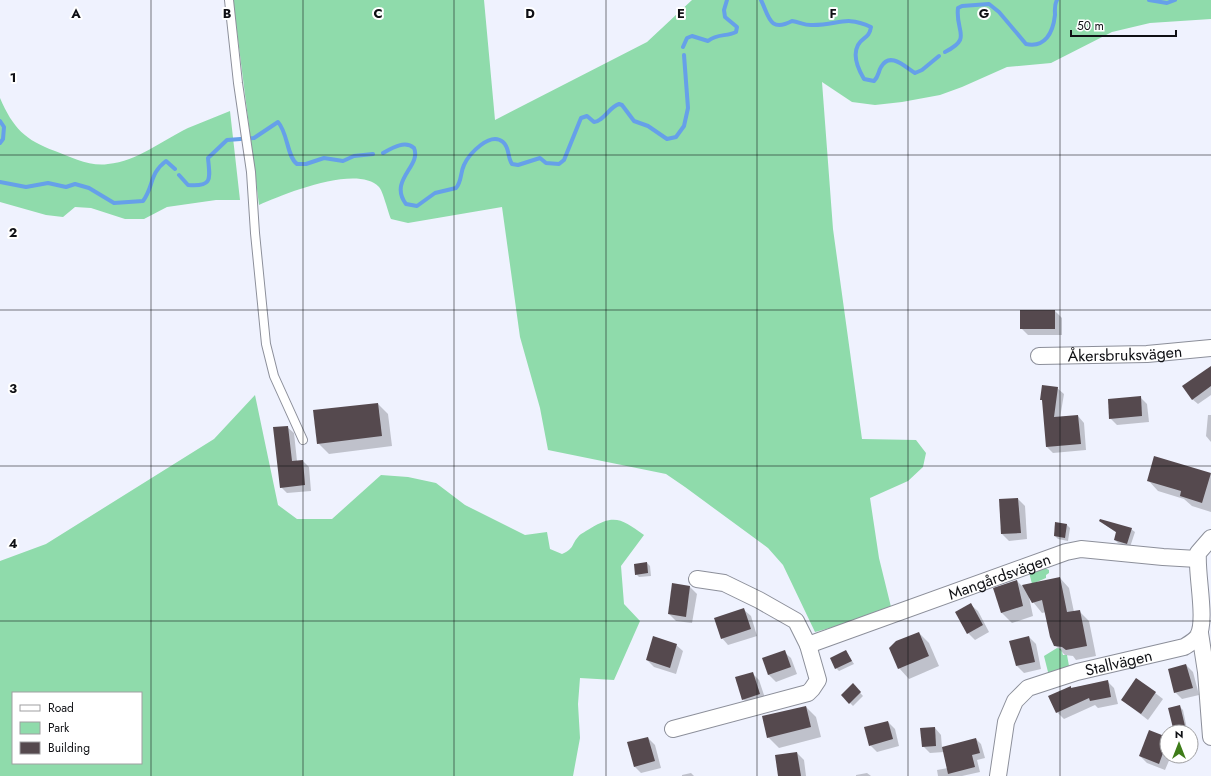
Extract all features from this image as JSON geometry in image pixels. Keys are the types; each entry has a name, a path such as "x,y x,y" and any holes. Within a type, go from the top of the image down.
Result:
{"street":[{"name":"Åkersbruksvägen","path":"1039,356 1147,354 1211,348"},
{"path":"1211,538 1198,553 1197,559 1202,623 1200,633 1206,672 1211,737"},
{"name":"Mangårdsvägen","path":"808,645 1074,550 1197,559"},
{"path":"673,728 808,693 812,690 818,680 808,645 796,621 759,600 724,583 697,580"},
{"name":"Stallvägen","path":"998,776 1006,722 1015,701 1028,688 1077,672 1184,647 1198,638 1200,633"}],"lane":[{"path":"229,0 249,155 261,304 269,363 303,440"}],"green space":[{"path":"233,0 484,0 495,120 647,42 692,0 1211,0 1211,19 1150,23 1112,32 1051,63 1007,67 940,95 902,102 875,105 852,102 822,82 833,229 862,439 916,440 926,453 923,467 908,481 870,498 879,558 892,611 815,632 783,565 768,548 666,474 548,450 540,408 520,337 502,207 408,223 391,219 379,187 369,181 354,179 320,183 285,194 259,205"},
{"path":"0,98 15,125 28,137 45,147 74,159 101,165 119,162 139,155 188,128 230,111 240,200 216,200 167,207 144,219 125,219 91,208 75,207 63,217 46,215 0,202"},
{"path":"255,395 278,505 297,519 332,519 381,475 408,477 436,483 465,505 525,535 547,532 550,549 562,554 571,548 581,534 599,523 619,520 630,525 644,535 621,566 624,604 640,621 614,680 580,678 578,704 580,738 573,776 0,776 0,561 46,544 214,439"},
{"path":"1045,568 1049,570 1046,578 1032,584 1029,572"},
{"path":"1057,648 1061,649 1063,655 1067,655 1069,666 1068,671 1049,676 1044,656"}],"building":[{"path":"1020,310 1055,310 1055,329 1020,329"},
{"path":"1211,366 1211,386 1192,400 1182,386"},
{"path":"1042,385 1058,387 1054,417 1078,415 1081,444 1046,447 1042,400 1040,400"},
{"path":"1141,396 1142,416 1109,419 1108,399"},
{"path":"378,403 382,436 317,444 313,410"},
{"path":"288,426 292,461 303,460 305,485 280,488 273,427"},
{"path":"1154,456 1211,473 1202,503 1180,496 1181,491 1147,481"},
{"path":"1018,498 1021,533 1001,534 999,499"},
{"path":"1100,519 1132,528 1127,544 1114,540 1116,532 1099,521"},
{"path":"1055,522 1067,524 1065,538 1054,536"},
{"path":"647,562 648,573 635,575 634,564"},
{"path":"1060,577 1067,612 1080,610 1087,646 1066,650 1062,647 1054,646 1050,637 1042,600 1032,603 1022,585"},
{"path":"1017,580 1023,606 1001,613 993,588"},
{"path":"672,583 690,586 686,617 668,614"},
{"path":"971,603 983,625 967,634 955,612"},
{"path":"744,608 751,629 721,639 714,618"},
{"path":"919,632 929,656 898,669 889,648 896,641"},
{"path":"653,636 677,644 670,668 646,660"},
{"path":"1029,636 1035,662 1016,666 1009,641"},
{"path":"785,650 791,667 768,675 762,658"},
{"path":"846,650 852,661 835,669 830,658"},
{"path":"1186,664 1193,688 1174,693 1168,669"},
{"path":"753,672 760,694 742,700 735,677"},
{"path":"1136,678 1156,692 1141,714 1121,700"},
{"path":"1108,680 1111,697 1090,701 1089,698 1056,713 1048,696 1071,686 1071,688"},
{"path":"853,683 861,692 849,704 841,695"},
{"path":"1180,705 1185,724 1172,724 1168,708"},
{"path":"806,706 811,727 767,738 762,716"},
{"path":"888,721 893,739 869,746 864,727"},
{"path":"935,727 936,746 922,747 920,728"},
{"path":"1149,730 1159,734 1159,764 1139,756"},
{"path":"648,737 655,761 634,767 627,742"},
{"path":"976,738 980,753 972,755 975,767 948,774 942,747"},
{"path":"797,752 801,776 778,776 775,755"}],"waterway":[{"path":"683,47 687,38 692,36 708,41 715,37 736,32 737,27 725,17 724,10 727,0"},
{"path":"761,0 768,17 774,24 779,25 792,21 810,25 822,25 848,21 862,23 871,27 869,34 862,40 856,49 858,67 864,79 874,81 881,67 889,60 898,62 915,73 922,70 939,56"},
{"path":"945,52 958,43 961,38 958,8 962,6 989,4 999,12 1026,44 1033,45 1043,41 1050,33 1054,22 1057,0"},
{"path":"1149,0 1167,3 1175,0"},
{"path":"383,153 394,147 403,145 414,148 414,161 403,180 401,188 406,204 417,206 435,193 456,188 464,165 470,155 480,145 492,139 498,139 505,144 512,164 518,165 540,158 546,163 559,164 564,160 581,118 587,116 594,122 598,121 612,108 619,104 622,105 634,121 648,126 667,139 676,137 684,126 688,108 684,55"},
{"path":"0,121 4,127 3,139 0,143"},
{"path":"179,175 188,185 202,185 206,183 209,176 208,158 227,140 254,138 278,122 284,132 291,156 297,164 306,164 324,158 343,161 354,156 373,154"},
{"path":"0,182 26,187 48,183 66,187 75,184 89,188 114,203 143,201 149,190 154,175 161,166 166,161 175,169"}]}
